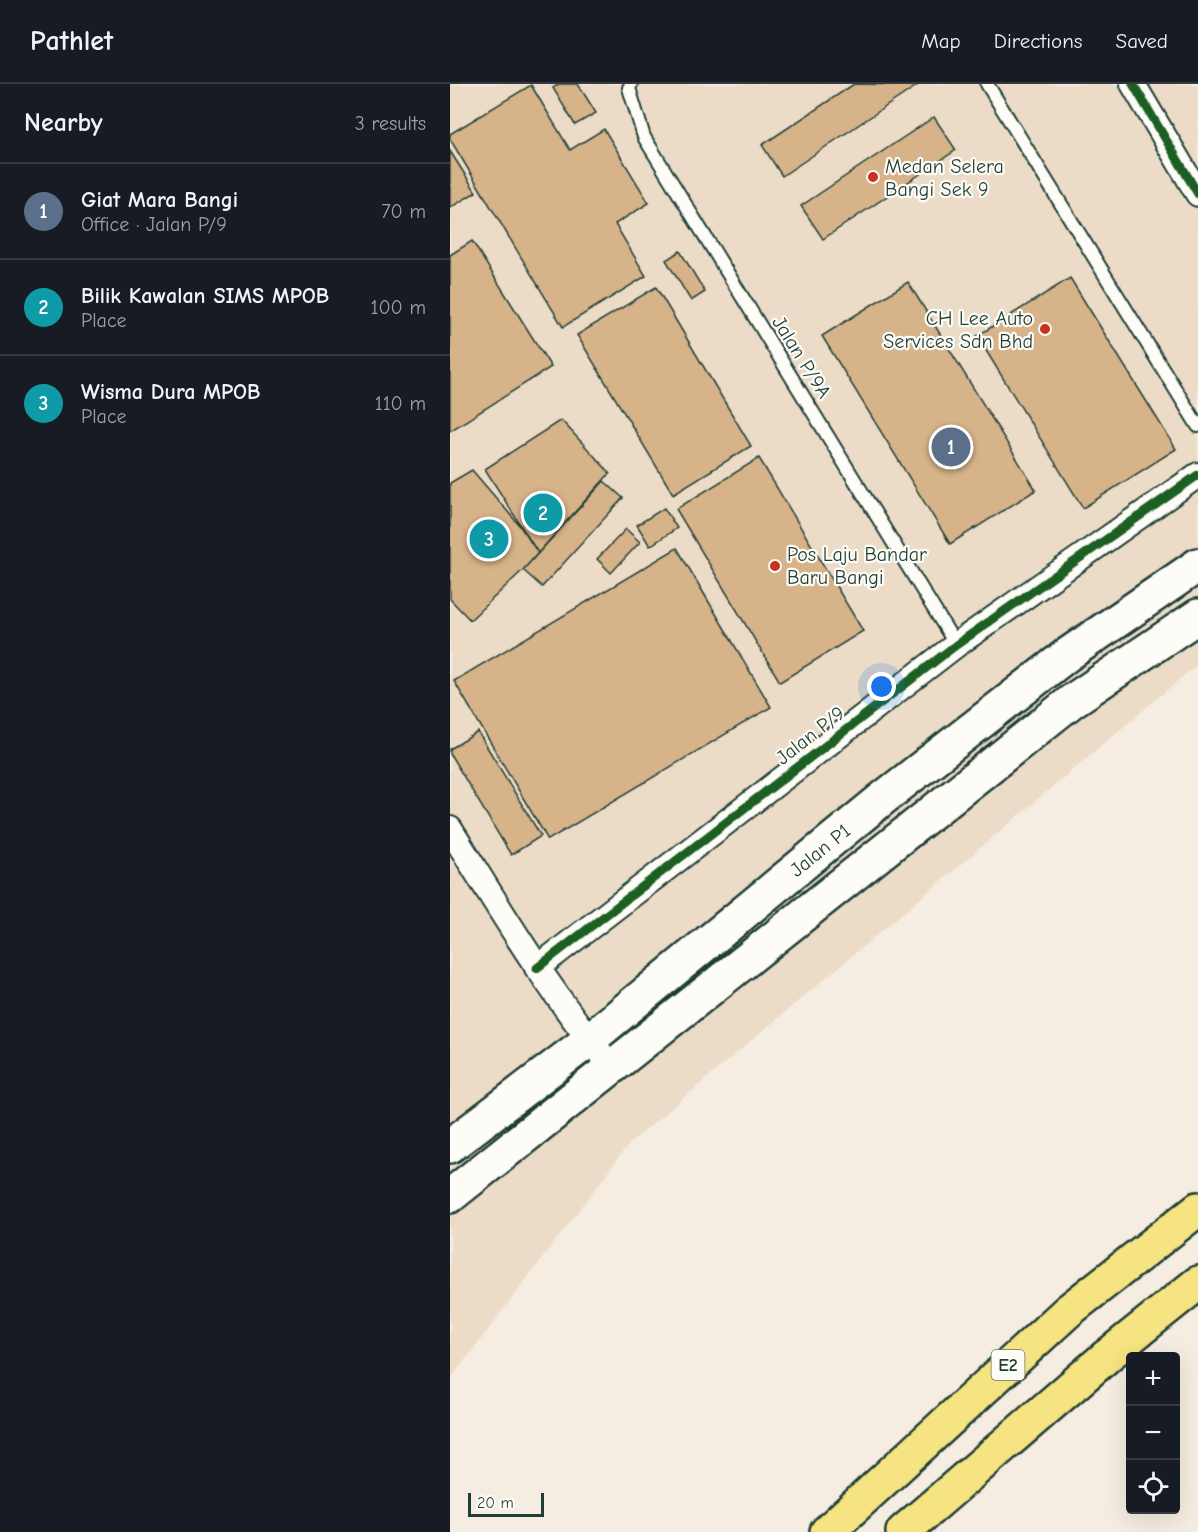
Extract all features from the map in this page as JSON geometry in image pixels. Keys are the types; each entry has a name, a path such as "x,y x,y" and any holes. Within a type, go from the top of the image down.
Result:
{"highway":[{"name":"E2","path":"827,1532 1068,1311 1198,1209"},
{"path":"903,1532 1107,1356 1198,1283"}],"main road":[{"name":"Jalan P1","path":"450,1146 589,1040 882,799 1066,655 1198,566"},
{"name":"Jalan P1","path":"450,1196 1072,701 1198,616"}],"street":[{"path":"1133,84 1198,194"},
{"name":"Jalan P/9","path":"537,968 956,645 1198,475"},
{"path":"450,829 537,968 589,1040 612,1067"}],"lane":[{"name":"Jalan P/9A","path":"631,84 629,88 644,136 956,645"},
{"path":"987,84 1198,426"}],"shaded area":[{"path":"450,84 1198,84 1198,664 630,1143 450,1380"}],"building":[{"path":"559,84 578,84 596,113 575,125 553,88"},
{"path":"854,84 918,85 782,176 762,145"},
{"path":"531,85 570,150 604,129 649,203 615,224 646,276 563,327 450,139 450,134"},
{"path":"934,117 956,150 823,239 801,206"},
{"path":"450,151 476,192 450,208"},
{"path":"472,241 551,367 450,431 450,255"},
{"path":"680,251 705,292 691,301 666,260"},
{"path":"1070,278 1176,449 1083,508 977,336"},
{"path":"908,282 1036,490 950,544 822,336"},
{"path":"656,287 751,446 673,494 577,335"},
{"path":"561,420 610,473 538,553 485,469"},
{"path":"759,458 863,631 780,682 676,509"},
{"path":"472,470 520,526 538,553 470,620 450,599 450,483"},
{"path":"604,481 623,498 542,587 523,570"},
{"path":"664,508 677,528 650,546 637,525"},
{"path":"626,529 640,542 611,573 597,559"},
{"path":"677,548 771,707 548,840 454,681"},
{"path":"478,732 541,836 511,855 450,754 450,749"}],"cycle path":[{"path":"1133,84 1198,194"},
{"path":"537,968 956,645 1198,475"}],"place":[{"name":"Medan Selera Bangi Sek 9","path":"873,177"},
{"name":"CH Lee Auto Services Sdn Bhd","path":"1045,329"},
{"name":"Giat Mara Bangi","path":"951,447"},
{"name":"Bilik Kawalan SIMS MPOB","path":"543,513"},
{"name":"Wisma Dura MPOB","path":"489,539"},
{"name":"Pos Laju Bandar Baru Bangi","path":"775,566"}]}
